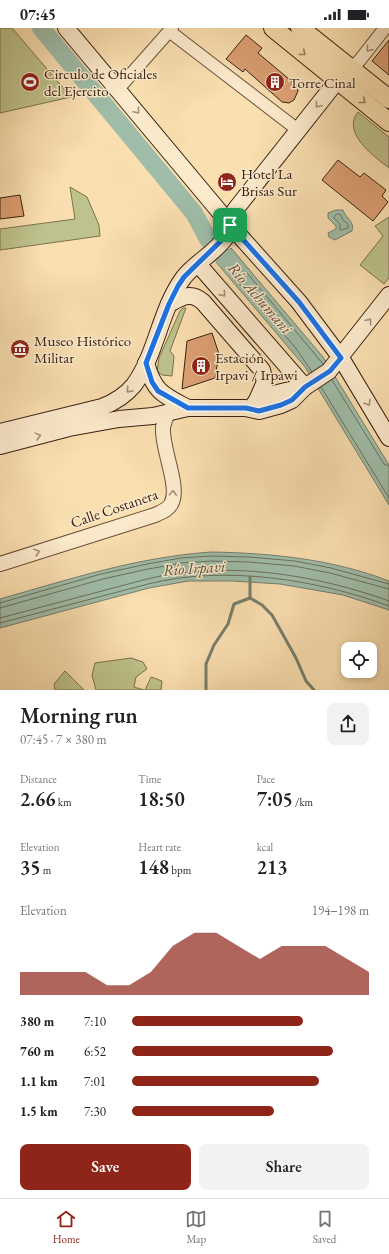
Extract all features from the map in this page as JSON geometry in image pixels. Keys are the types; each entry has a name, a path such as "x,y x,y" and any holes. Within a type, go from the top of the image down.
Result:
{"main road":[{"path":"66,28 118,89 228,230 299,302 337,367 389,438"},
{"path":"273,28 389,122"},
{"path":"300,28 389,99"},
{"path":"0,432 110,404 126,394 135,384 146,363 169,304 184,277 203,260 228,230 235,210 337,81 351,69"},
{"path":"203,260 308,385"},
{"path":"169,304 189,295 198,297 262,370 265,382 263,390 251,404"},
{"path":"0,446 69,428 188,408 251,404 259,411 281,405 292,400 308,385 337,367 389,295"},
{"path":"146,363 152,382 158,391 188,408"}],"street":[{"path":"351,69 385,28"},
{"path":"118,89 171,29 298,130"},
{"name":"Calle Costanera","path":"0,564 155,514 170,506 173,499 174,490 165,449 163,427 168,412"}],"green space":[{"name":"Circulo de Oficiales del Ejercito","path":"0,28 12,28 71,97 0,113"},
{"path":"358,112 389,137 389,168 362,144 357,136 354,128 354,120"},
{"path":"70,187 87,197 99,225 100,236 0,250 0,229 75,219"},
{"path":"389,217 389,278 384,284 360,265 383,236 375,226"},
{"path":"183,308 186,308 170,351 174,356 172,376 162,375 157,371 159,358 180,311"},
{"path":"131,658 143,662 147,669 136,677 134,687 144,690 96,690 92,675 95,663"},
{"path":"65,671 84,690 55,690 54,684"},
{"path":"151,677 162,681 161,690 145,690"}],"water":[{"path":"336,210 343,210 353,228 352,231 335,240 329,237 328,233 336,229 336,226 328,218 328,213"},
{"name":"Río Achumani","path":"231,248 323,357 389,465 389,505 305,367 216,262"},
{"name":"Río Irpavi","path":"211,552 279,556 323,562 367,573 389,581 389,610 343,595 280,584 232,581 188,581 149,588 0,628 0,599 104,570 157,559"}],"building":[{"path":"246,35 262,48 258,53 296,85 298,91 294,100 289,103 282,102 245,69 243,72 226,59"},
{"path":"389,40 389,75 372,61"},
{"path":"338,160 360,177 364,173 386,190 382,196 388,202 373,221 322,180"},
{"path":"20,195 24,216 0,219 0,198"},
{"name":"Estación Irpavi / Irpawi","path":"212,333 219,354 215,378 182,389 187,341"}],"waterway":[{"name":"Río Achumani","path":"41,28 194,213 208,239 238,273"},
{"path":"206,690 206,664 214,645 228,624 234,604 250,598 250,577"},
{"path":"250,598 262,605 272,615 296,658 306,681 314,690"}],"place":[{"name":"Circulo de Oficiales del Ejercito","path":"30,82"},
{"name":"Torre Cinal","path":"275,82"},
{"name":"Hotel La Brisas Sur","path":"227,182"},
{"name":"Museo Histórico Militar","path":"20,349"},
{"name":"Estación Irpavi / Irpawi","path":"201,366"}],"route":[{"path":"230,225 299,302 341,358 330,371 305,387 292,400 269,409 259,411 246,408 188,408 158,391 152,382 146,363 169,304 178,286 184,277 209,255 226,236 230,225"}]}
